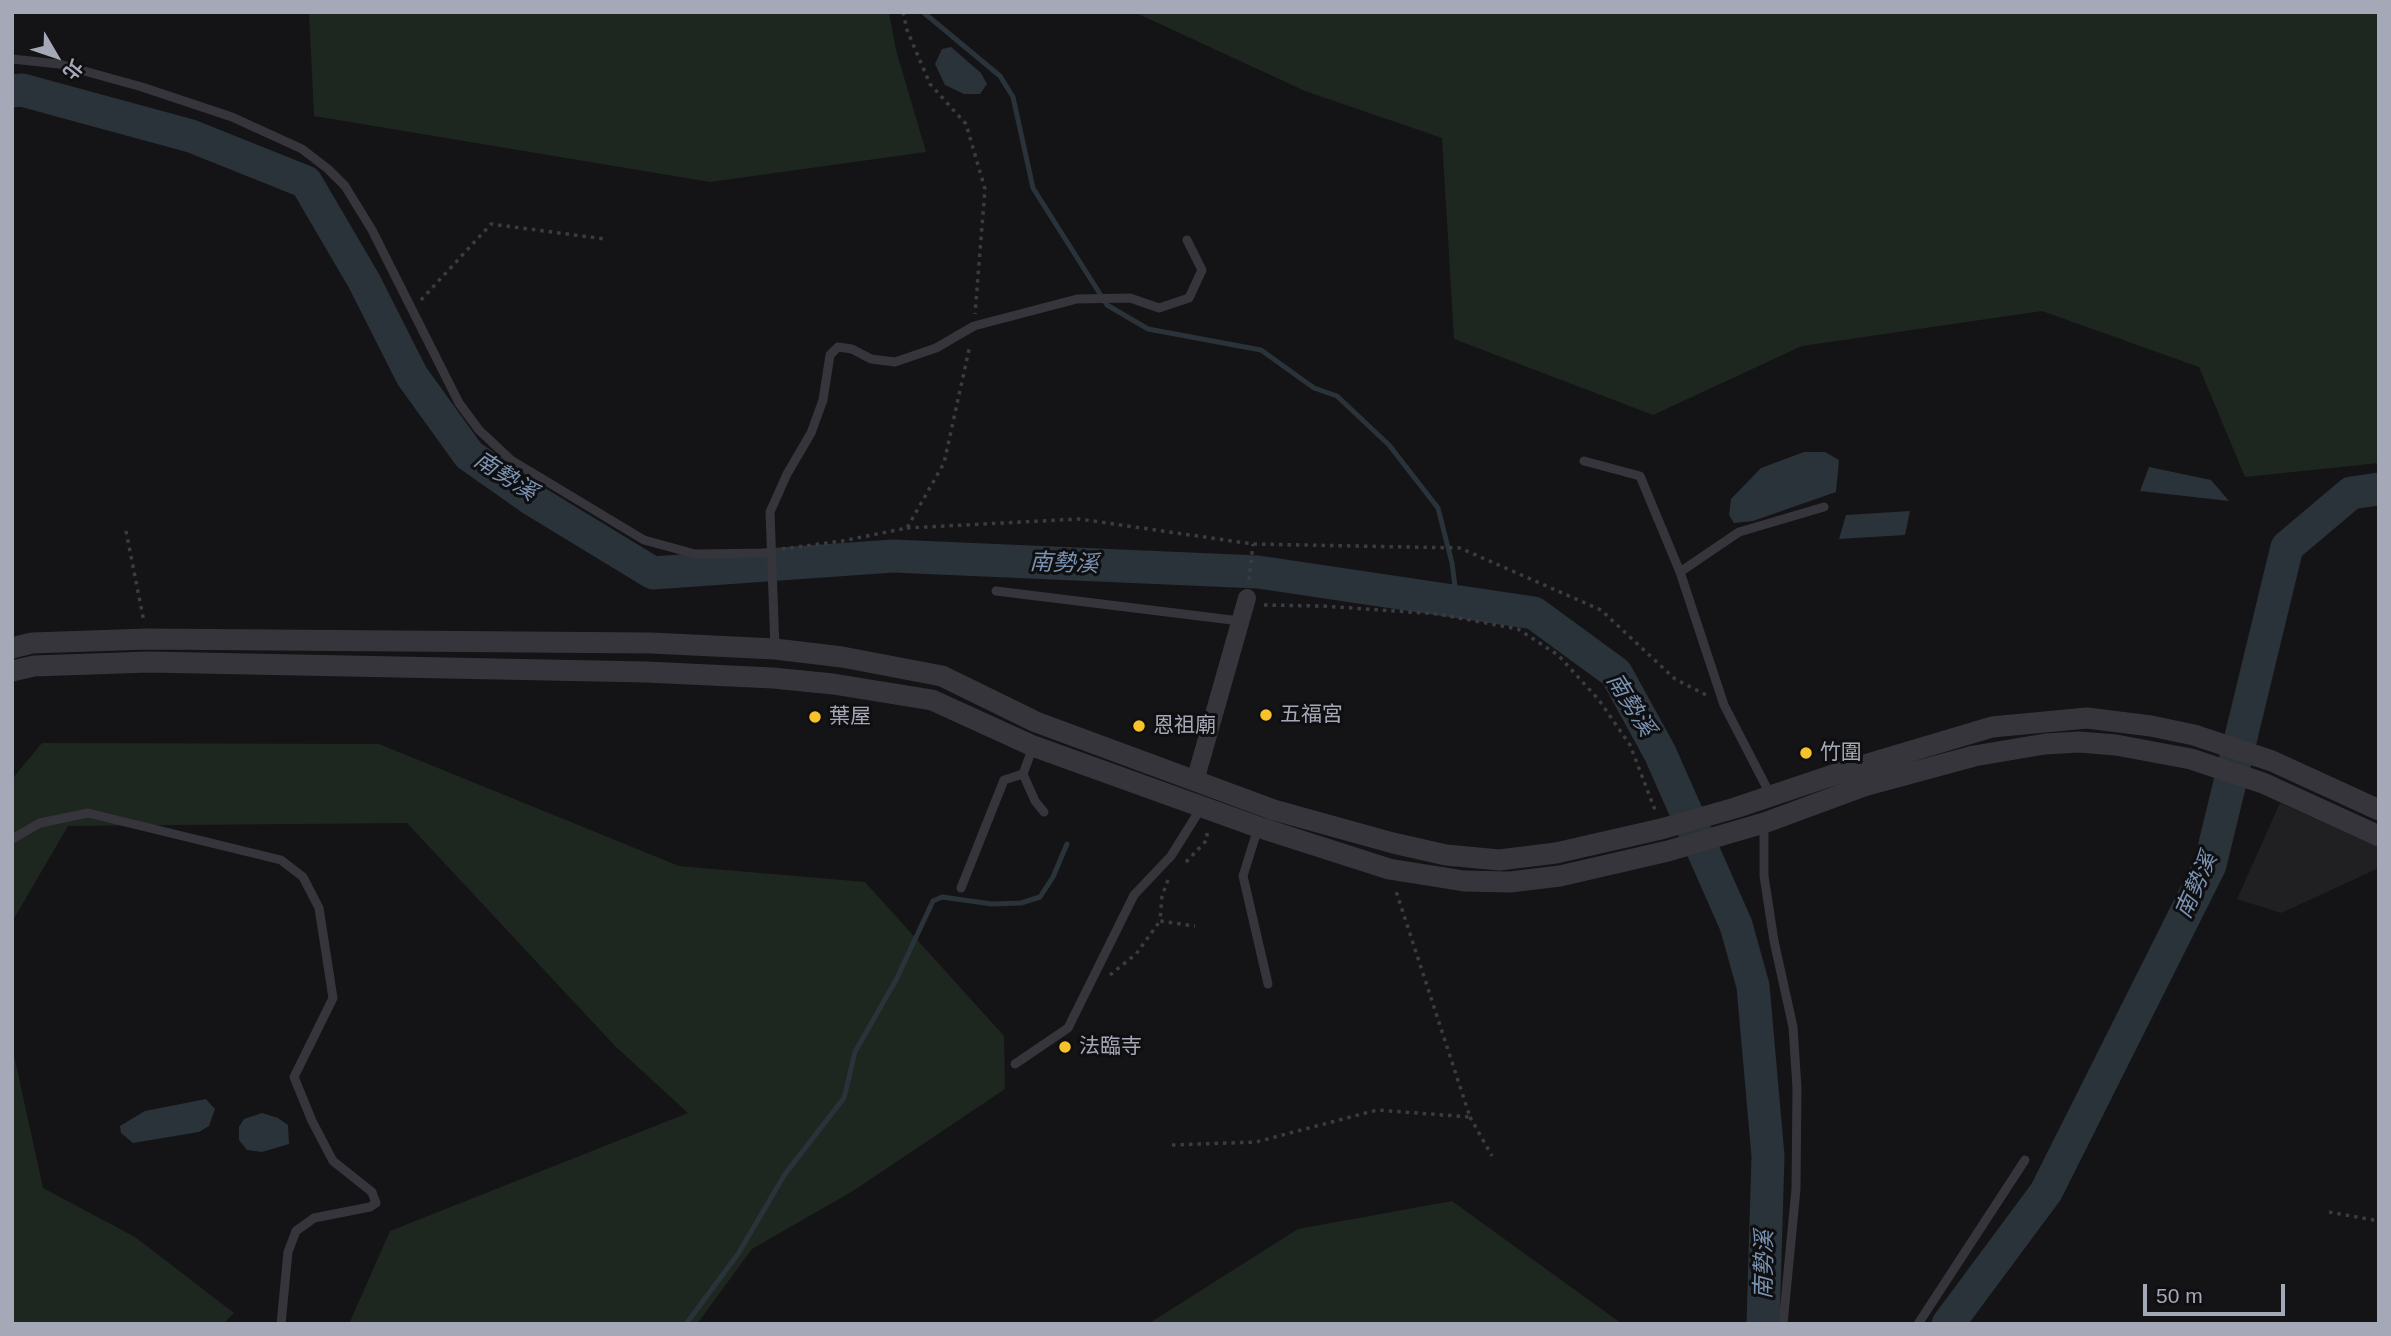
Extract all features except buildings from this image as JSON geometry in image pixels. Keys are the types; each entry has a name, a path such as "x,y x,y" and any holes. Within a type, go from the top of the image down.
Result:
{"street":[{"path":"1202,807 1195,781 1244,608"},
{"path":"147,639 149,662"},
{"path":"12,648 32,643 147,639 775,642 942,676 1036,722 1274,810 1446,855 1499,860 1556,853 1665,827 1735,808 1934,743 1992,727 2087,718 2151,726 2194,735 2272,761 2379,810"},
{"path":"774,678 775,642"},
{"path":"12,671 34,666 149,662 646,672 774,678 932,699 1034,746 1258,827 1389,869 1464,881 1510,882 1560,876 1668,851 1738,831 1867,785 1973,756 2045,744 2079,742 2116,744 2191,758 2263,783 2379,836"},
{"path":"1034,746 1036,722"},
{"path":"1764,823 1771,796"},
{"path":"1389,869 1393,843"}],"lane":[{"path":"12,59 59,64 142,87 232,117 302,149 345,186 372,230 459,403 480,430 511,460 644,540 695,554 770,554"},
{"path":"775,642 770,512 787,474 811,433 822,400 830,355 838,347 852,349 871,359 895,362 936,348 974,326 1077,299 1130,298 1159,308 1189,298 1202,270 1187,240"},
{"path":"1584,461 1640,476 1680,572 1724,705 1771,796"},
{"path":"1680,572 1739,532 1824,507"},
{"path":"996,591 1244,608"},
{"path":"1034,746 1023,774 1035,801 1044,812"},
{"path":"961,888 1004,780 1023,774"},
{"path":"1015,1064 1069,1028 1133,895 1171,856 1202,807"},
{"path":"12,839 40,823 88,813 281,860 303,877 319,908 333,998 294,1077 312,1121 333,1161 372,1192 376,1203 370,1207 314,1218 296,1231 288,1252 281,1324"},
{"path":"1764,823 1764,876 1774,941 1793,1027 1797,1088 1796,1189 1783,1324"},
{"path":"1258,827 1243,876 1268,984"},
{"path":"1918,1324 2025,1160"}],"path":[{"path":"903,12 907,30 930,84 966,124 985,189 974,326 944,463 907,528"},
{"path":"412,309 491,224 605,239"},
{"path":"770,554 774,550 842,541 907,528 1079,519 1253,544 1460,548 1601,610 1675,679 1724,705"},
{"path":"126,531 147,639"},
{"path":"1253,544 1244,608 1322,606 1438,614 1518,629 1558,655 1599,700 1630,745 1665,827"},
{"path":"1183,864 1207,840 1208,825 1202,807"},
{"path":"1389,869 1470,1117 1492,1156"},
{"path":"1089,987 1119,970 1136,954 1160,921 1162,896 1167,881 1175,873"},
{"path":"1160,921 1195,926"},
{"path":"1172,1144 1256,1142 1377,1110 1470,1117"},
{"path":"2329,1212 2379,1222"}],"shaded area":[{"path":"309,12 889,12 896,50 926,152 710,182 314,116"},
{"path":"1134,12 2379,12 2379,463 2245,477 2199,367 2042,311 1802,346 1653,415 1454,339 1442,138 1305,91"},
{"path":"951,47 981,73 987,84 980,94 964,94 945,85 935,64 942,49"},
{"path":"1804,452 1825,452 1839,460 1836,492 1753,521 1734,523 1729,515 1731,499 1761,468"},
{"path":"2149,467 2211,480 2229,501 2140,491"},
{"path":"1910,511 1905,535 1839,539 1846,515"},
{"path":"42,743 379,744 679,866 865,882 1004,1036 1005,1089 853,1191 752,1249 697,1324 349,1324 390,1231 688,1113 615,1046 407,823 68,826 12,922 12,779"},
{"path":"2280,803 2379,847 2379,868 2281,913 2237,899"},
{"path":"12,1046 43,1188 135,1237 234,1313 223,1324 12,1324"},
{"path":"206,1099 215,1109 209,1126 199,1132 133,1143 121,1133 120,1126 145,1111"},
{"path":"262,1113 278,1118 288,1125 289,1144 262,1152 247,1150 239,1140 239,1127 244,1119"},
{"path":"1452,1201 1622,1324 1148,1324 1298,1229"}],"waterway":[{"path":"923,12 1000,76 1013,97 1033,188 1107,305 1148,329 1261,350 1314,388 1337,396 1389,445 1438,508 1452,563 1457,602"},
{"name":"南勢溪","path":"12,91 22,90 191,136 306,182 364,281 412,376 469,455 533,500 653,573 893,556 1258,572 1534,613 1616,673 1660,753 1736,925 1753,986 1768,1156 1763,1324"},
{"name":"南勢溪","path":"1948,1324 2046,1192 2210,865 2287,547 2351,493 2379,489"},
{"path":"686,1324 738,1254 785,1174 844,1098 855,1052 896,980 933,901 942,897 992,904 1021,903 1040,897 1053,877 1067,844"}],"place":[{"name":"五福宮","path":"1266,715"},
{"name":"葉屋","path":"815,717"},
{"name":"恩祖廟","path":"1139,726"},
{"name":"竹圍","path":"1806,753"},
{"name":"法臨寺","path":"1065,1047"}]}
